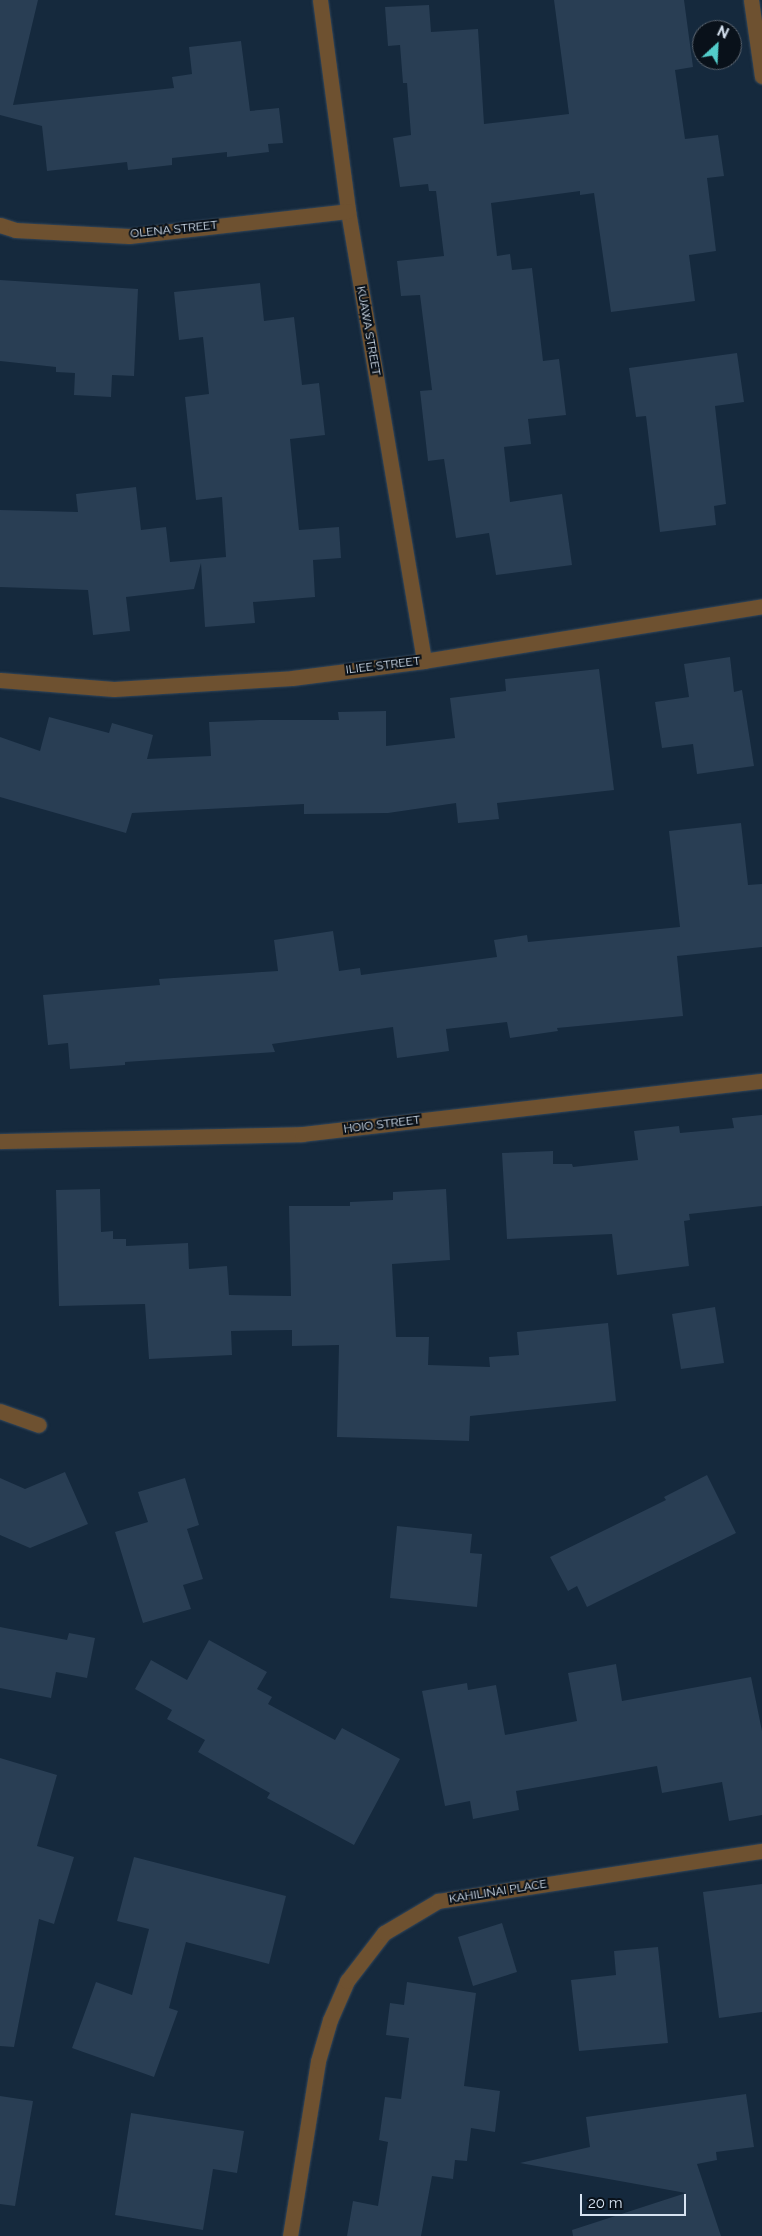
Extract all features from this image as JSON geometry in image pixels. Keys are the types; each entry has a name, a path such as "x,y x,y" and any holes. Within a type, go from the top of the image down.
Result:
{"street":[{"name":"KUAWA STREET","path":"320,0 348,211 424,661"},
{"path":"751,0 762,76"},
{"name":"OLENA STREET","path":"0,225 15,230 129,236 348,211"},
{"name":"ILIEE STREET","path":"0,680 114,689 292,678 424,661 762,606"},
{"name":"HOIO STREET","path":"0,1141 302,1134 762,1080"},
{"path":"0,1411 40,1425"},
{"name":"KAHILINAI PLACE","path":"290,2236 318,2061 330,2020 347,1981 384,1933 438,1901 762,1851"}],"building":[{"path":"0,0 38,0 13,105 174,88 172,77 192,74 189,47 241,41 250,111 279,108 283,143 268,144 269,152 227,157 227,152 172,158 172,165 128,170 127,162 47,171 42,126 0,115"},
{"path":"554,0 684,0 692,67 675,70 685,139 718,135 724,176 707,178 716,251 689,255 695,301 611,312 594,193 580,195 580,191 491,203 497,256 510,254 512,270 532,268 543,361 559,359 566,415 528,419 531,444 504,447 510,502 562,494 572,565 496,575 489,533 456,538 444,459 428,461 420,391 432,390 420,295 401,296 397,261 444,256 436,191 429,191 428,184 400,187 393,138 411,135 407,83 403,83 400,45 388,46 385,7 429,5 431,32 478,29 484,124 569,114"},
{"path":"0,280 138,289 134,376 112,375 111,397 74,395 75,373 56,372 56,367 0,361"},
{"path":"260,283 264,321 294,317 302,385 319,383 325,435 290,439 299,530 339,527 341,558 313,560 315,597 253,602 255,623 205,627 201,563 194,589 126,597 130,631 93,635 88,590 0,587 0,510 78,512 76,494 136,487 141,530 166,527 170,562 226,557 222,497 196,500 185,397 209,394 203,337 179,340 174,292"},
{"path":"737,353 744,402 715,406 726,504 714,506 716,525 660,532 646,416 636,417 629,368"},
{"path":"730,657 734,692 742,690 754,766 697,774 693,744 662,748 655,702 689,697 684,664"},
{"path":"599,669 614,790 497,803 499,819 458,823 456,803 388,813 304,814 304,804 132,813 126,833 0,797 0,737 40,751 49,717 109,733 112,723 153,735 147,759 211,756 209,722 339,720 338,712 386,711 386,746 455,738 450,698 506,691 505,679"},
{"path":"741,823 748,885 762,884 762,947 677,956 683,1016 557,1028 558,1031 510,1038 507,1022 446,1029 449,1051 397,1058 393,1027 272,1044 275,1052 125,1062 125,1065 70,1069 68,1043 48,1045 43,995 160,985 159,979 278,971 274,940 333,931 339,971 360,968 361,975 497,957 494,940 527,935 528,942 680,927 669,831"},
{"path":"762,1115 762,1206 689,1214 690,1220 684,1221 689,1266 617,1275 612,1234 507,1239 502,1153 553,1151 553,1164 572,1164 573,1167 638,1160 634,1131 679,1126 680,1133 734,1128 732,1118"},
{"path":"100,1189 101,1232 113,1231 113,1239 126,1239 126,1246 188,1243 189,1269 227,1266 229,1295 291,1296 289,1206 350,1206 350,1202 393,1200 393,1192 446,1189 450,1260 392,1264 396,1337 429,1337 428,1365 490,1367 489,1357 519,1355 517,1332 608,1323 616,1401 470,1416 469,1441 337,1437 339,1345 292,1346 292,1330 231,1331 232,1355 149,1359 145,1304 59,1306 56,1190"},
{"path":"715,1307 724,1363 681,1369 672,1314"},
{"path":"65,1472 88,1524 30,1548 0,1535 0,1478 25,1489"},
{"path":"707,1475 736,1533 587,1607 577,1586 568,1591 550,1557 666,1500 664,1497"},
{"path":"185,1478 199,1525 187,1529 203,1579 183,1585 191,1609 143,1623 115,1532 148,1522 138,1492"},
{"path":"397,1526 472,1534 470,1553 482,1554 477,1607 390,1598"},
{"path":"0,1627 67,1640 69,1633 95,1638 87,1678 56,1672 51,1698 0,1688"},
{"path":"209,1640 267,1672 257,1689 272,1697 268,1704 335,1740 342,1728 400,1759 354,1845 267,1798 270,1793 198,1752 205,1740 167,1719 172,1710 135,1689 151,1660 187,1680"},
{"path":"616,1664 622,1701 751,1677 762,1731 762,1815 729,1821 722,1782 662,1793 657,1766 516,1791 519,1810 473,1819 470,1801 445,1806 422,1691 467,1683 468,1690 496,1685 505,1735 577,1721 568,1673"},
{"path":"0,1758 57,1775 37,1846 74,1857 54,1924 39,1919 14,2047 0,2046"},
{"path":"134,1857 286,1896 269,1964 186,1942 169,2008 178,2011 154,2077 72,2048 96,1982 132,1995 149,1929 117,1921"},
{"path":"762,1884 762,2012 719,2018 703,1892"},
{"path":"502,1923 517,1972 473,1986 458,1937"},
{"path":"658,1947 668,2043 579,2051 571,1980 616,1975 614,1951"},
{"path":"407,1982 476,1993 464,2086 500,2091 495,2132 471,2128 467,2161 455,2160 453,2179 432,2176 421,2236 347,2236 353,2201 378,2206 388,2142 379,2140 385,2097 401,2099 409,2038 386,2035 390,2003 404,2005"},
{"path":"746,2094 754,2147 716,2152 717,2160 697,2164 721,2236 573,2236 572,2230 686,2193 520,2163 590,2147 586,2117"},
{"path":"0,2096 33,2101 15,2206 0,2204"},
{"path":"131,2113 244,2131 237,2173 213,2169 203,2230 115,2215"}]}
